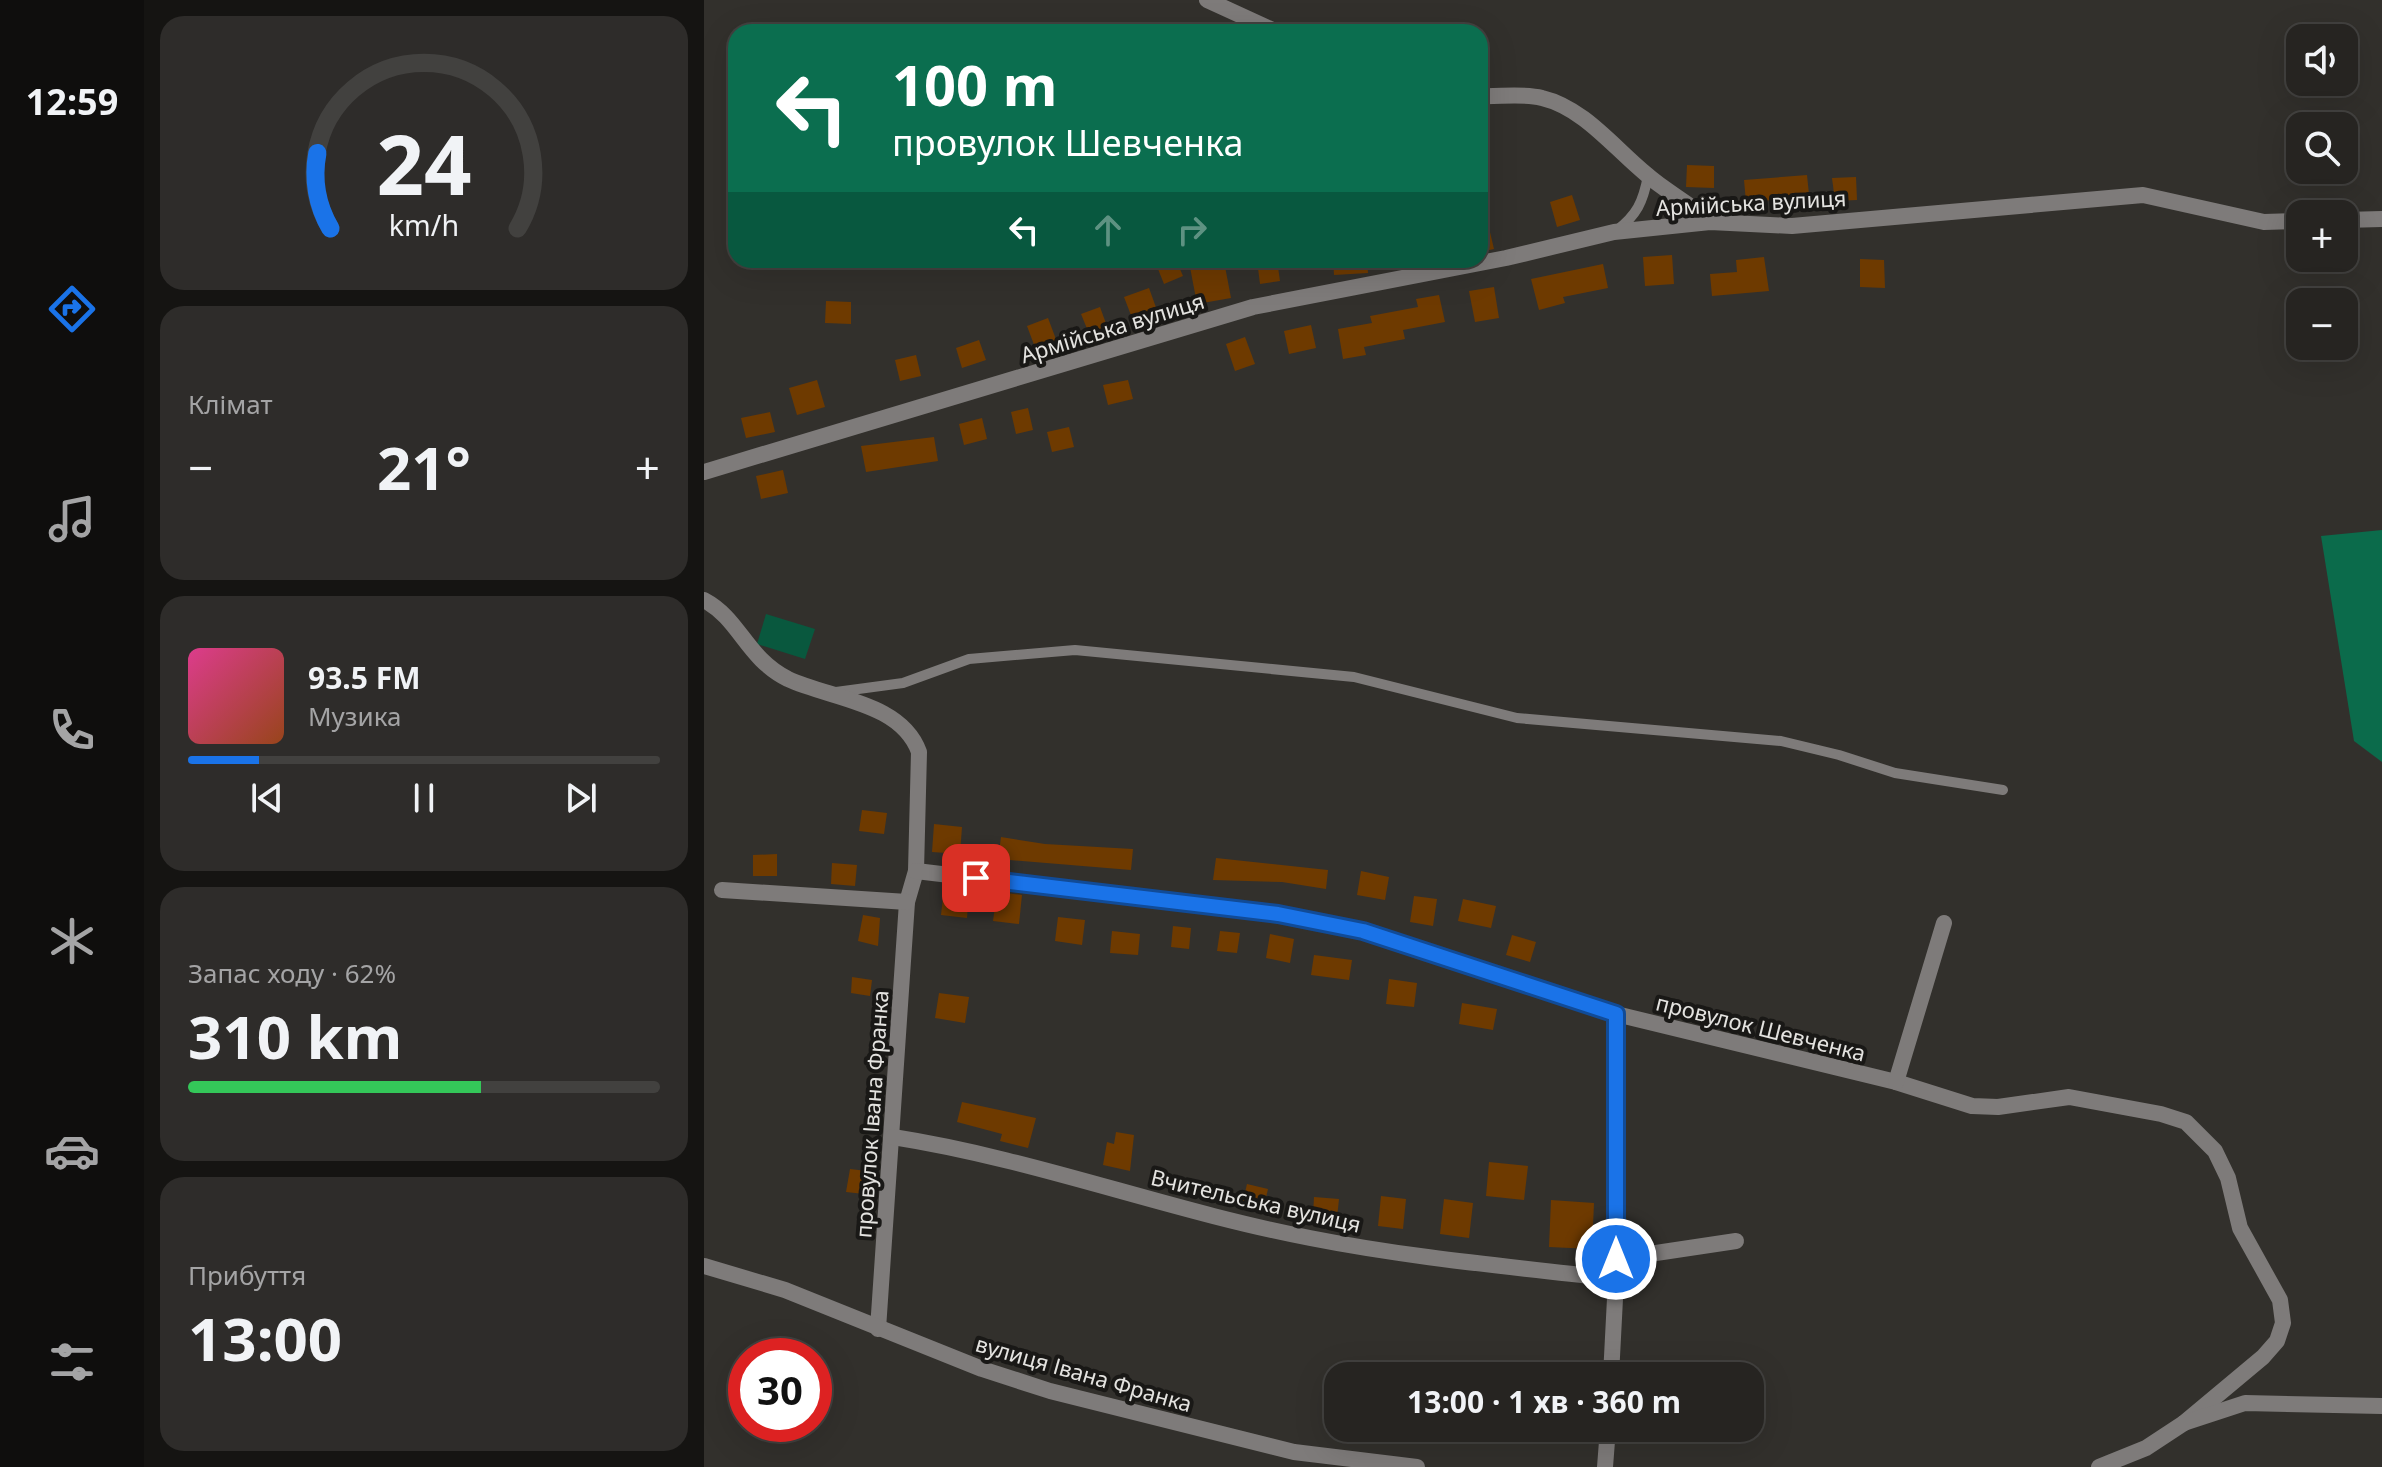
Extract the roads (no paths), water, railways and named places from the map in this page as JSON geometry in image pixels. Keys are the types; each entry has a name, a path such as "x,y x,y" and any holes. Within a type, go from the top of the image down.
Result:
{"street":[{"path":"1207,0 1260,24"},
{"path":"1488,96 1540,97 1560,104 1587,121 1648,176 1691,204 1710,222"},
{"name":"Армійська вулиця","path":"1488,261 1614,232 1710,222 1792,226 2143,195 2264,222 2286,221"},
{"path":"2358,220 2382,219"},
{"name":"Армійська вулиця","path":"704,472 1253,307 1454,268"},
{"path":"704,600 718,608 764,665 790,680 828,692"},
{"name":"провулок Івана Франка","path":"828,692 883,714 913,735 919,752 916,871 907,902 878,1329"},
{"name":"провулок Шевченка","path":"916,871 1278,914 1363,931 1616,1014 1896,1082 1972,1106 1998,1107 2069,1097 2161,1114 2186,1122 2215,1151 2228,1178 2240,1228 2280,1300 2283,1323 2277,1341 2263,1357 2184,1423"},
{"path":"722,890 907,902"},
{"path":"1896,1082 1944,923"},
{"path":"1612,1362 1616,1279 1616,1014"},
{"name":"Вчительська вулиця","path":"893,1137 963,1148 1195,1212 1310,1238 1421,1256 1616,1279"},
{"path":"1616,1259 1736,1241"},
{"name":"вулиця Івана Франка","path":"704,1266 785,1290 878,1329 1037,1387 1145,1417 1294,1452 1417,1467"},
{"path":"2099,1467 2122,1463 2184,1423 2245,1403 2382,1406"},
{"path":"1605,1467 1607,1442"}],"lane":[{"path":"1614,232 1634,217 1644,200 1648,176"},
{"path":"828,692 903,683 969,659 1075,650 1354,677 1517,718 1781,741 1895,773 2003,790"}]}
